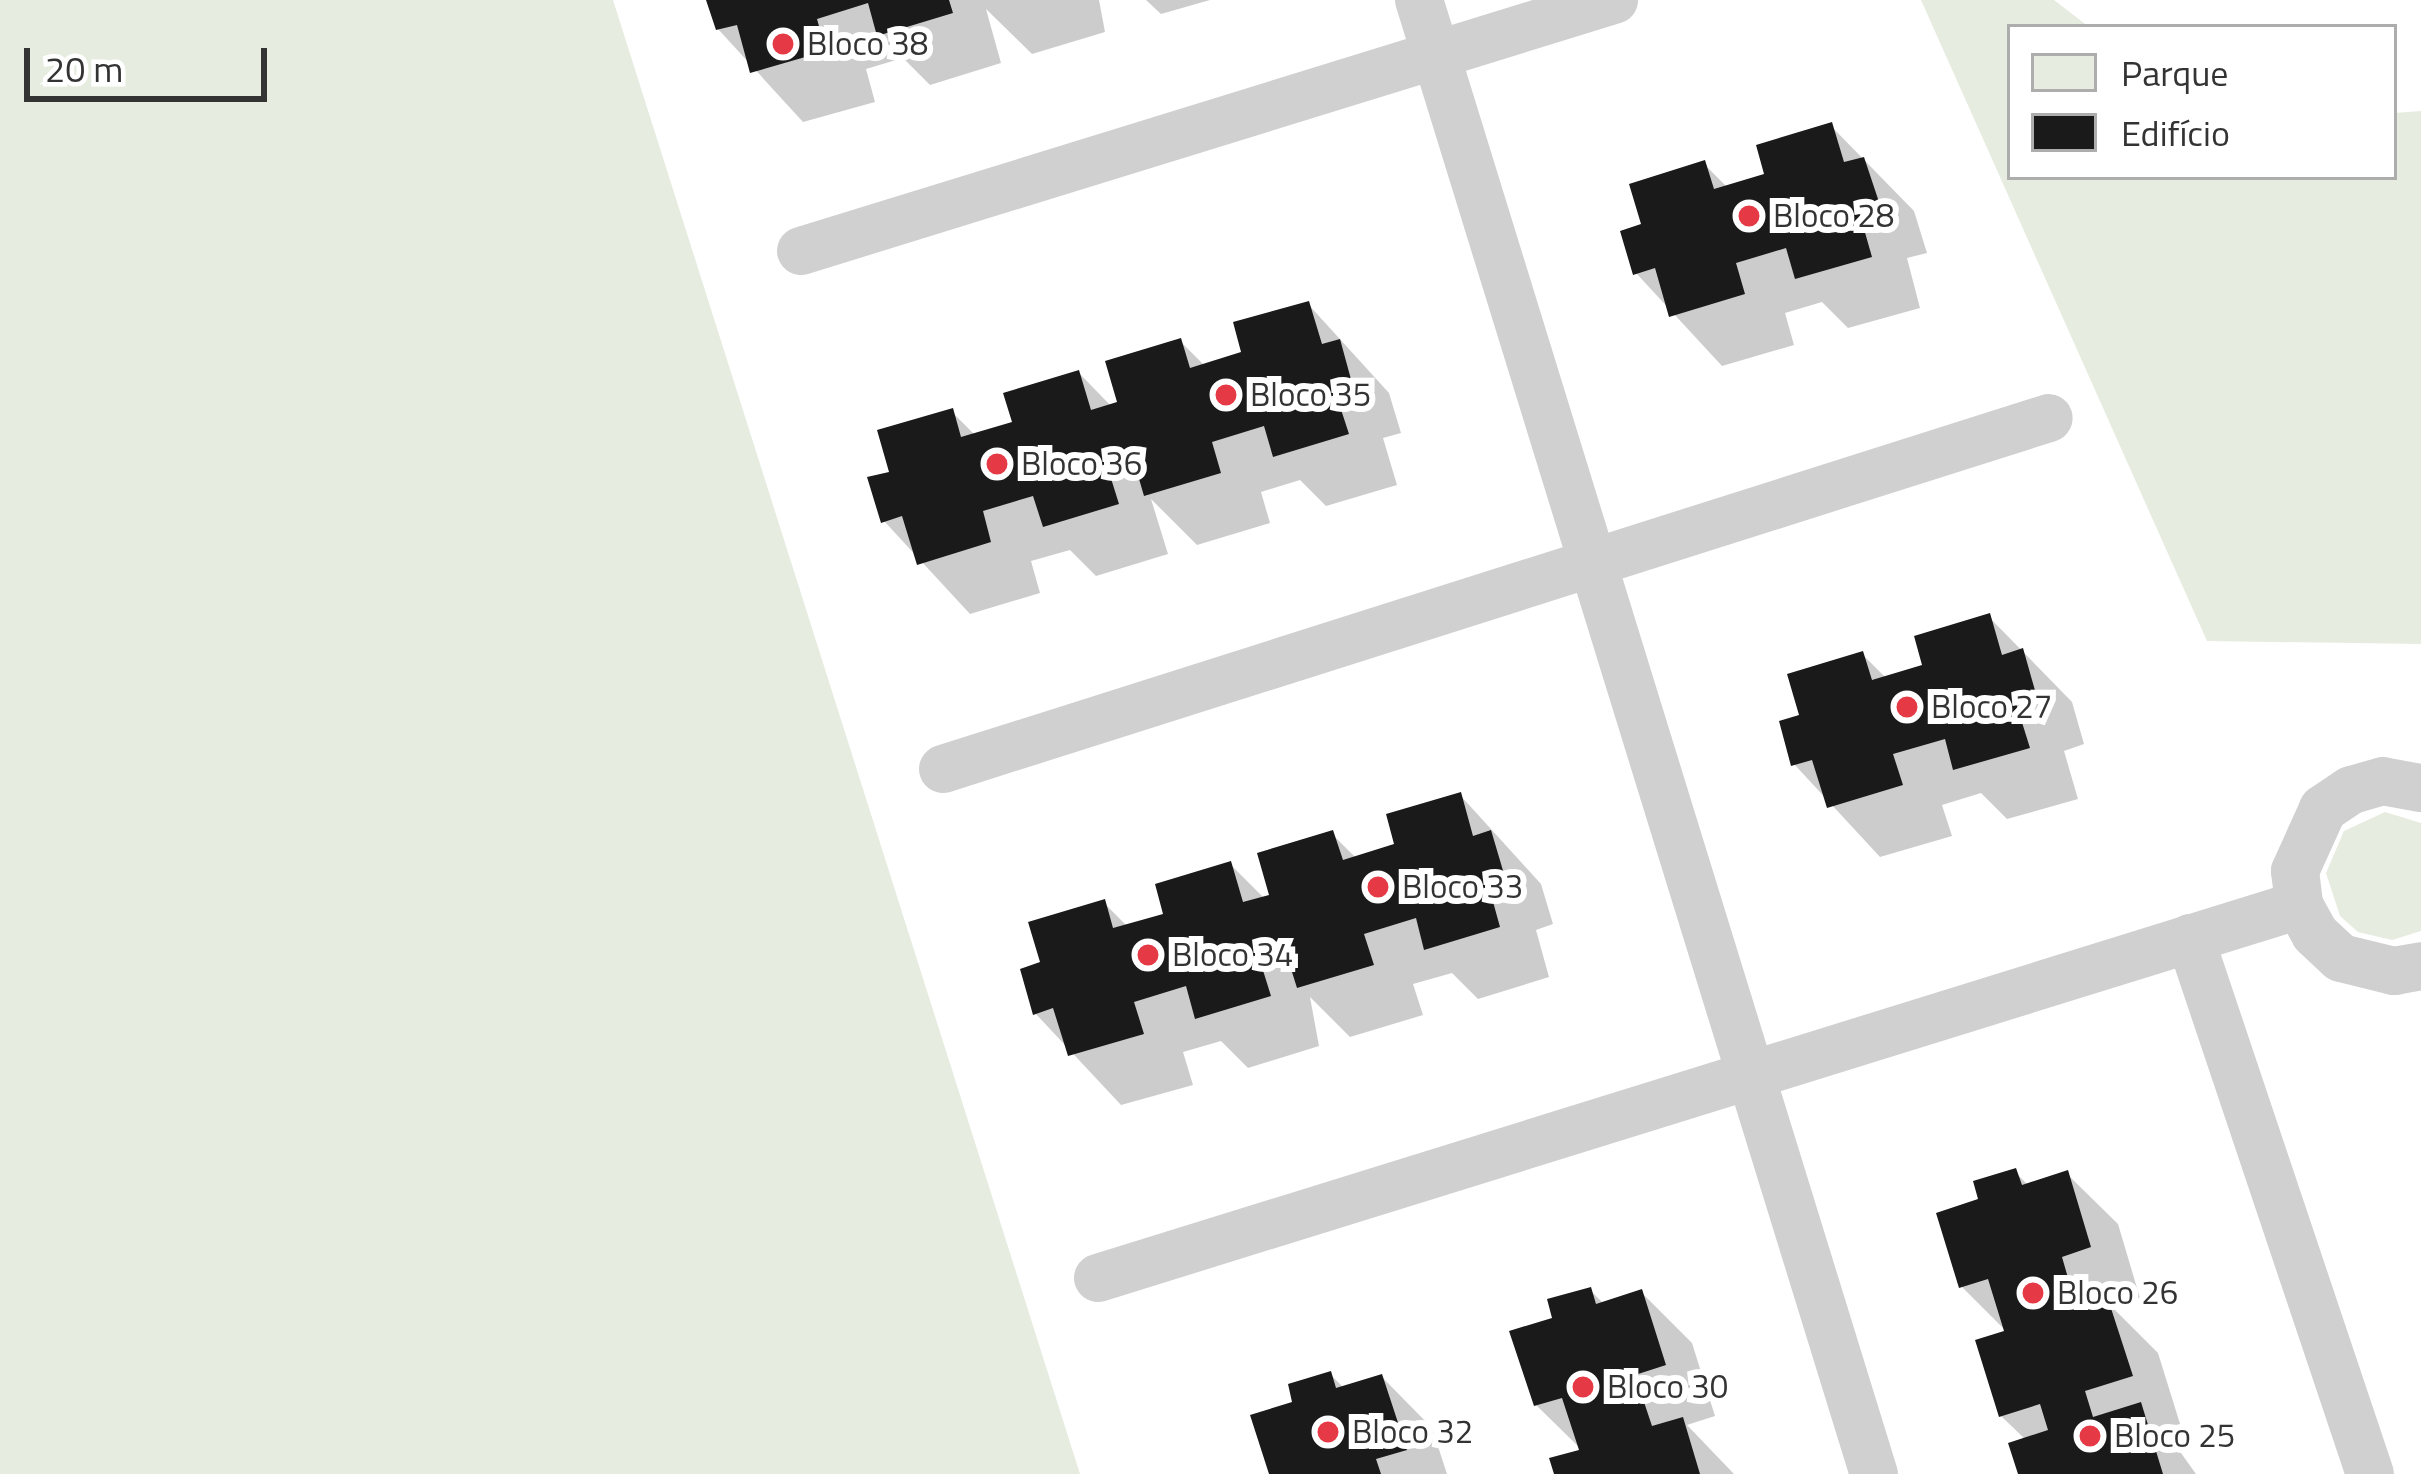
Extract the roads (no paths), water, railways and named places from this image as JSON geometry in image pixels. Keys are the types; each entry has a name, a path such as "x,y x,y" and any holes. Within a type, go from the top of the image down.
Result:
{"lane":[{"path":"1419,0 1874,1474"},
{"path":"801,251 1614,0"},
{"path":"943,769 2049,418"},
{"path":"2421,788 2383,781 2323,809 2295,871 2299,904 2314,934 2341,958 2380,970 2421,966"},
{"path":"1098,1278 2299,904"},
{"path":"2190,938 2371,1474"}],"place":[{"name":"Bloco 38","path":"783,44"},
{"name":"Bloco 28","path":"1749,216"},
{"name":"Bloco 35","path":"1226,395"},
{"name":"Bloco 36","path":"997,464"},
{"name":"Bloco 27","path":"1907,707"},
{"name":"Bloco 33","path":"1378,887"},
{"name":"Bloco 34","path":"1148,955"},
{"name":"Bloco 26","path":"2033,1293"},
{"name":"Bloco 30","path":"1583,1387"},
{"name":"Bloco 32","path":"1328,1432"},
{"name":"Bloco 25","path":"2090,1436"}]}
